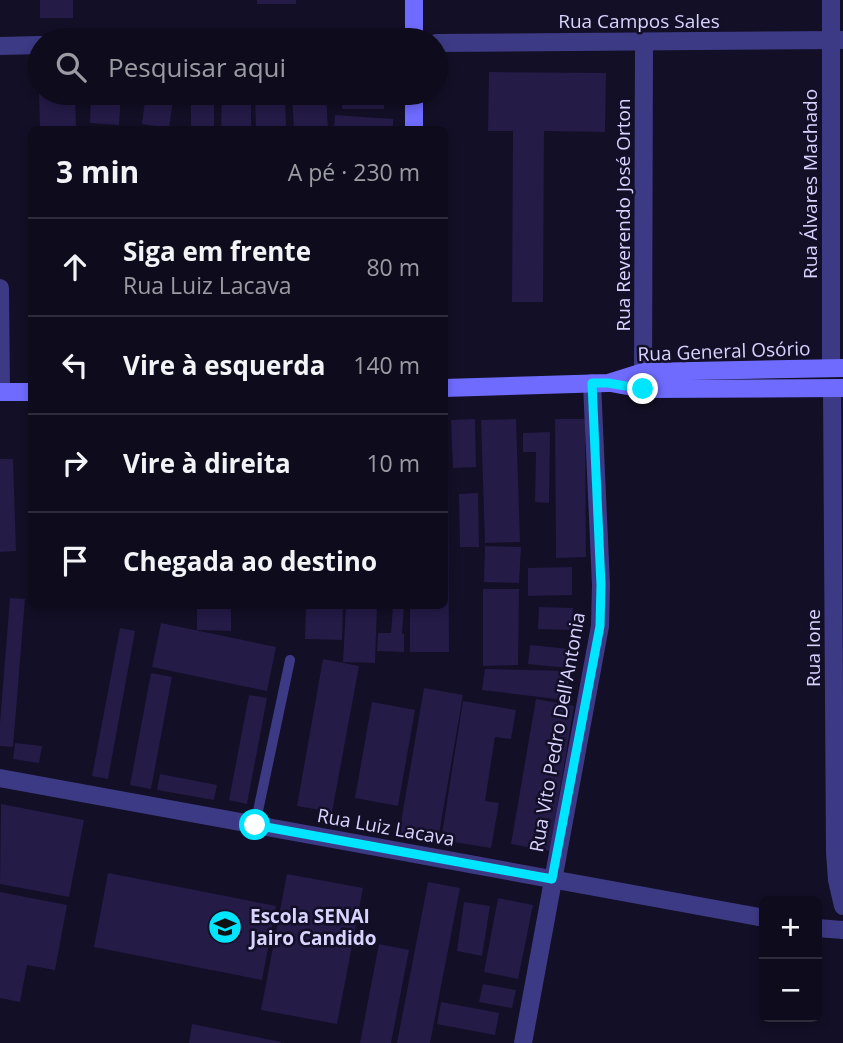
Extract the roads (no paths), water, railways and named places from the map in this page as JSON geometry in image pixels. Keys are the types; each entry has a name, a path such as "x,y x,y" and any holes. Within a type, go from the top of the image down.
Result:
{"main road":[{"path":"414,0 414,28"},
{"path":"414,105 414,126"},
{"name":"Rua General Osório","path":"448,388 643,381 837,368"},
{"name":"Rua General Osório","path":"643,381 837,388"},
{"path":"1,392 28,392"}],"street":[{"name":"Rua Álvares Machado","path":"831,0 837,41 837,368"},
{"name":"Rua Campos Sales","path":"448,43 837,41"},
{"name":"Rua Reverendo José Orton","path":"643,381 644,42"},
{"path":"0,46 28,45"},
{"path":"0,288 1,392"},
{"name":"Rua Vito Pedro Dell'Antonia","path":"523,1043 600,626 600,383"},
{"name":"Rua Ione","path":"837,388 835,852 837,880 843,906"},
{"name":"Rua Luiz Lacava","path":"0,778 759,917"},
{"path":"822,928 843,930"}],"lane":[{"path":"255,825 290,660"}],"place":[{"name":"Escola SENAI Jairo Candido","path":"225,927"}]}
